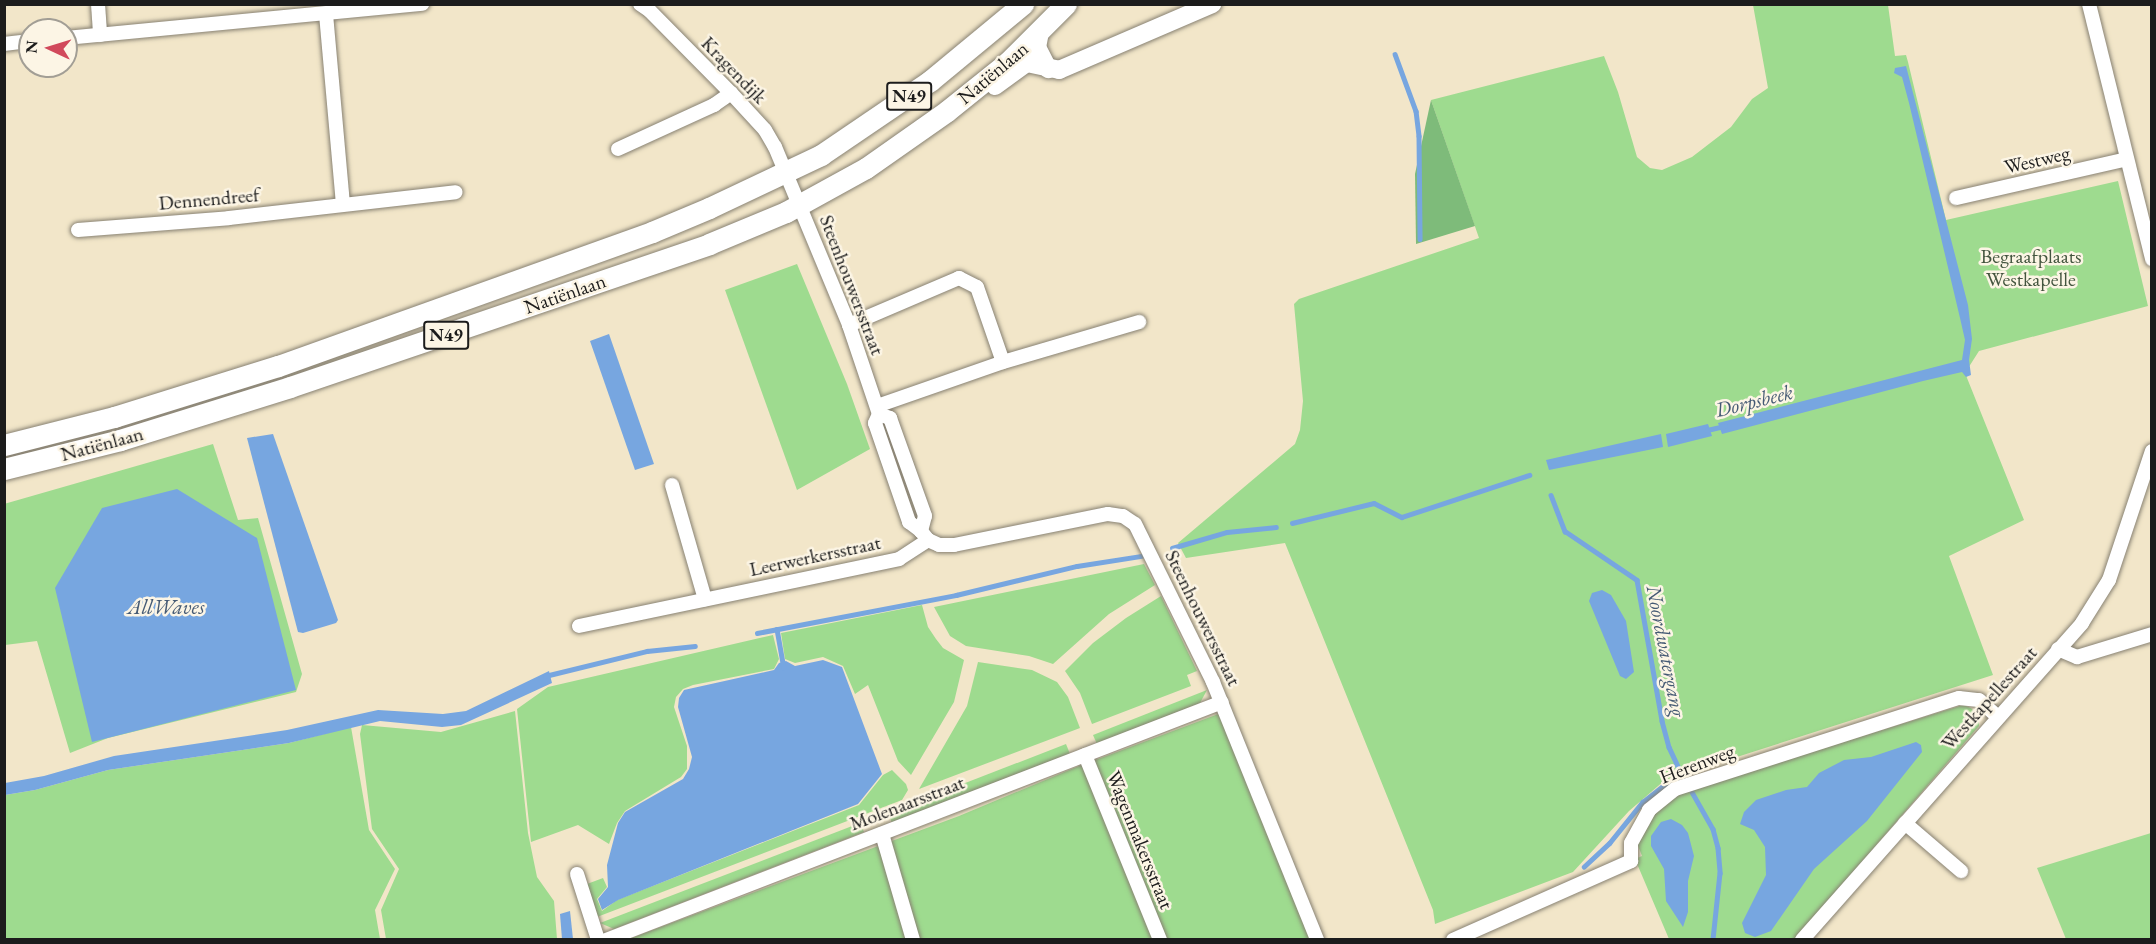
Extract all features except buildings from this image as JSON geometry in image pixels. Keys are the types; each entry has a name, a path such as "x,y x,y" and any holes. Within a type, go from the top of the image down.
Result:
{"main road":[{"name":"Natiënlaan","path":"4,445 114,417 289,362 652,232 821,155 930,81 1023,4"},
{"name":"Natiënlaan","path":"4,469 120,440 301,384 709,244 800,205 866,168 947,111 1040,32 1066,4"}],"street":[{"path":"98,4 100,35"},
{"path":"78,37 422,4"},
{"path":"947,111 968,108 1027,63 1045,64 1059,70 1212,4"},
{"path":"2089,4 2151,259"},
{"name":"Kragendijk","path":"649,7 765,130 780,156 785,173"},
{"path":"326,14 343,204"},
{"path":"1040,32 1037,47 1045,64"},
{"path":"618,149 714,105 731,93"},
{"name":"Westweg","path":"1956,198 2127,159"},
{"name":"Steenhouwersstraat","path":"785,173 849,325 878,410 890,418 925,516 924,535 939,545 954,545 1108,514 1124,516 1135,524 1222,702 1317,939"},
{"name":"Dennendreef","path":"78,230 229,218 456,192"},
{"path":"849,325 959,278 977,287 1003,362"},
{"path":"878,410 1003,362 1139,322"},
{"name":"Westkapellestraat","path":"1802,939 1997,716 2082,623 2109,580 2151,452"},
{"path":"672,485 705,599"},
{"name":"Leerwerkersstraat","path":"579,626 899,559 924,535"},
{"path":"2058,649 2077,657 2151,634"},
{"name":"Herenweg","path":"1453,939 1631,861 1631,843 1649,810 1675,789 1959,698 1979,700 1997,716"},
{"name":"Molenaarsstraat","path":"606,939 1222,702"},
{"name":"Wagenmakersstraat","path":"1085,755 1160,939"},
{"path":"1905,823 1961,871"},
{"path":"882,834 913,939"},
{"path":"577,874 598,939"}],"green space":[{"name":"Begraafplaats Westkapelle","path":"1753,5 1888,5 1895,56 1906,55 1946,220 2118,181 2148,306 1979,351 1965,373 2024,520 1949,556 1993,675 1665,780 1629,811 1573,872 1435,924 1433,910 1285,543 1186,558 1178,543 1295,444 1300,430 1303,401 1294,304 1299,299 1479,238 1431,100 1604,56 1618,92 1637,157 1650,168 1662,170 1692,157 1731,127 1752,99 1768,88"},
{"path":"1431,100 1475,226 1416,244 1415,174"},
{"path":"797,264 847,384 870,449 797,490 725,290"},
{"name":"AllWaves","path":"213,444 238,520 258,518 302,674 296,692 108,738 70,753 37,641 5,645 4,504"},
{"path":"1144,564 1155,585 1109,614 1053,664 1029,656 966,646 950,636 934,607"},
{"path":"1161,596 1197,671 1187,675 1191,686 1092,724 1080,693 1065,671 1093,643 1126,618"},
{"path":"922,605 928,627 936,639 943,648 964,660 954,702 911,775 898,761 868,685 855,694 843,666 823,657 795,663 785,659 781,633"},
{"path":"773,635 779,659 774,669 693,685 683,689 676,697 674,707 687,746 687,769 681,777 625,811 617,823 609,844 578,825 531,842 517,709 548,687"},
{"path":"978,662 1032,670 1057,682 1068,697 1080,728 919,789 967,706"},
{"path":"1207,690 1200,703 1097,744 1093,735"},
{"path":"1963,705 1971,708 1979,716 1979,726 1795,939 1669,939 1635,859 1642,856 1637,843 1656,810 1680,794 1699,787"},
{"path":"1229,710 1318,940 626,940 959,816 1074,768"},
{"path":"515,711 528,833 537,877 554,901 557,939 386,939 381,910 399,869 372,829 360,734 362,725 441,732"},
{"path":"351,727 369,830 395,869 375,910 380,939 5,940 5,795 35,790 108,770 289,743"},
{"path":"1066,744 1070,754 892,823 888,813"},
{"path":"892,770 906,784 908,790 902,800 597,917 587,884 603,878 607,887 597,899 602,911 617,900 859,805 883,775"},
{"path":"860,823 864,832 614,929 600,923"},
{"path":"2151,833 2151,939 2066,939 2037,868"}],"water":[{"path":"1906,66 1968,305 1972,339 1969,360 1971,375 1966,377 1962,372 1923,381 1722,434 1718,423 1962,360 1965,340 1960,318 1902,77 1894,73 1895,68"},
{"path":"609,334 654,464 635,470 590,341"},
{"path":"1708,424 1712,436 1668,447 1666,434"},
{"path":"273,434 338,620 336,623 303,633 298,632 247,438"},
{"path":"1661,434 1663,447 1549,470 1546,460"},
{"name":"AllWaves","path":"177,489 257,538 296,690 92,742 55,588 102,508"},
{"path":"1602,590 1611,595 1626,621 1634,672 1626,679 1620,676 1589,601 1592,593"},
{"path":"823,660 842,667 882,774 858,804 618,900 602,910 598,899 608,887 607,865 618,823 625,812 683,779 689,769 692,757 678,707 679,698 684,690 774,670 779,663 786,661 795,666"},
{"path":"549,671 552,683 461,725 442,727 380,721 289,743 108,770 35,790 5,795 5,783 44,776 114,756 287,730 378,710 443,714 466,711"},
{"path":"1916,742 1921,745 1922,752 1867,821 1814,869 1771,931 1755,937 1745,933 1742,923 1766,875 1765,847 1754,830 1740,824 1744,812 1756,800 1786,790 1807,787 1819,773 1844,760 1871,757"},
{"path":"1671,819 1682,825 1688,833 1694,856 1688,881 1688,912 1683,927 1666,901 1664,869 1651,846 1651,836 1661,822"},
{"path":"570,911 573,939 562,939 560,914"}],"waterway":[{"name":"Noordwatergang","path":"1395,54 1416,111 1419,136 1420,239"},
{"name":"Dorpsbeek","path":"1707,430 1725,426"},
{"path":"1292,523 1374,503 1402,517 1529,475"},
{"name":"Noordwatergang","path":"1551,495 1565,531 1637,580 1662,721 1669,747 1683,777 1665,785 1643,802 1610,843 1584,867"},
{"path":"1172,548 1227,532 1276,527"},
{"path":"757,633 956,595 1077,566 1141,556"},
{"path":"777,629 784,667"},
{"path":"545,676 647,651 695,646"},
{"name":"Noordwatergang","path":"1692,792 1713,829 1718,848 1720,873 1713,940"}]}
